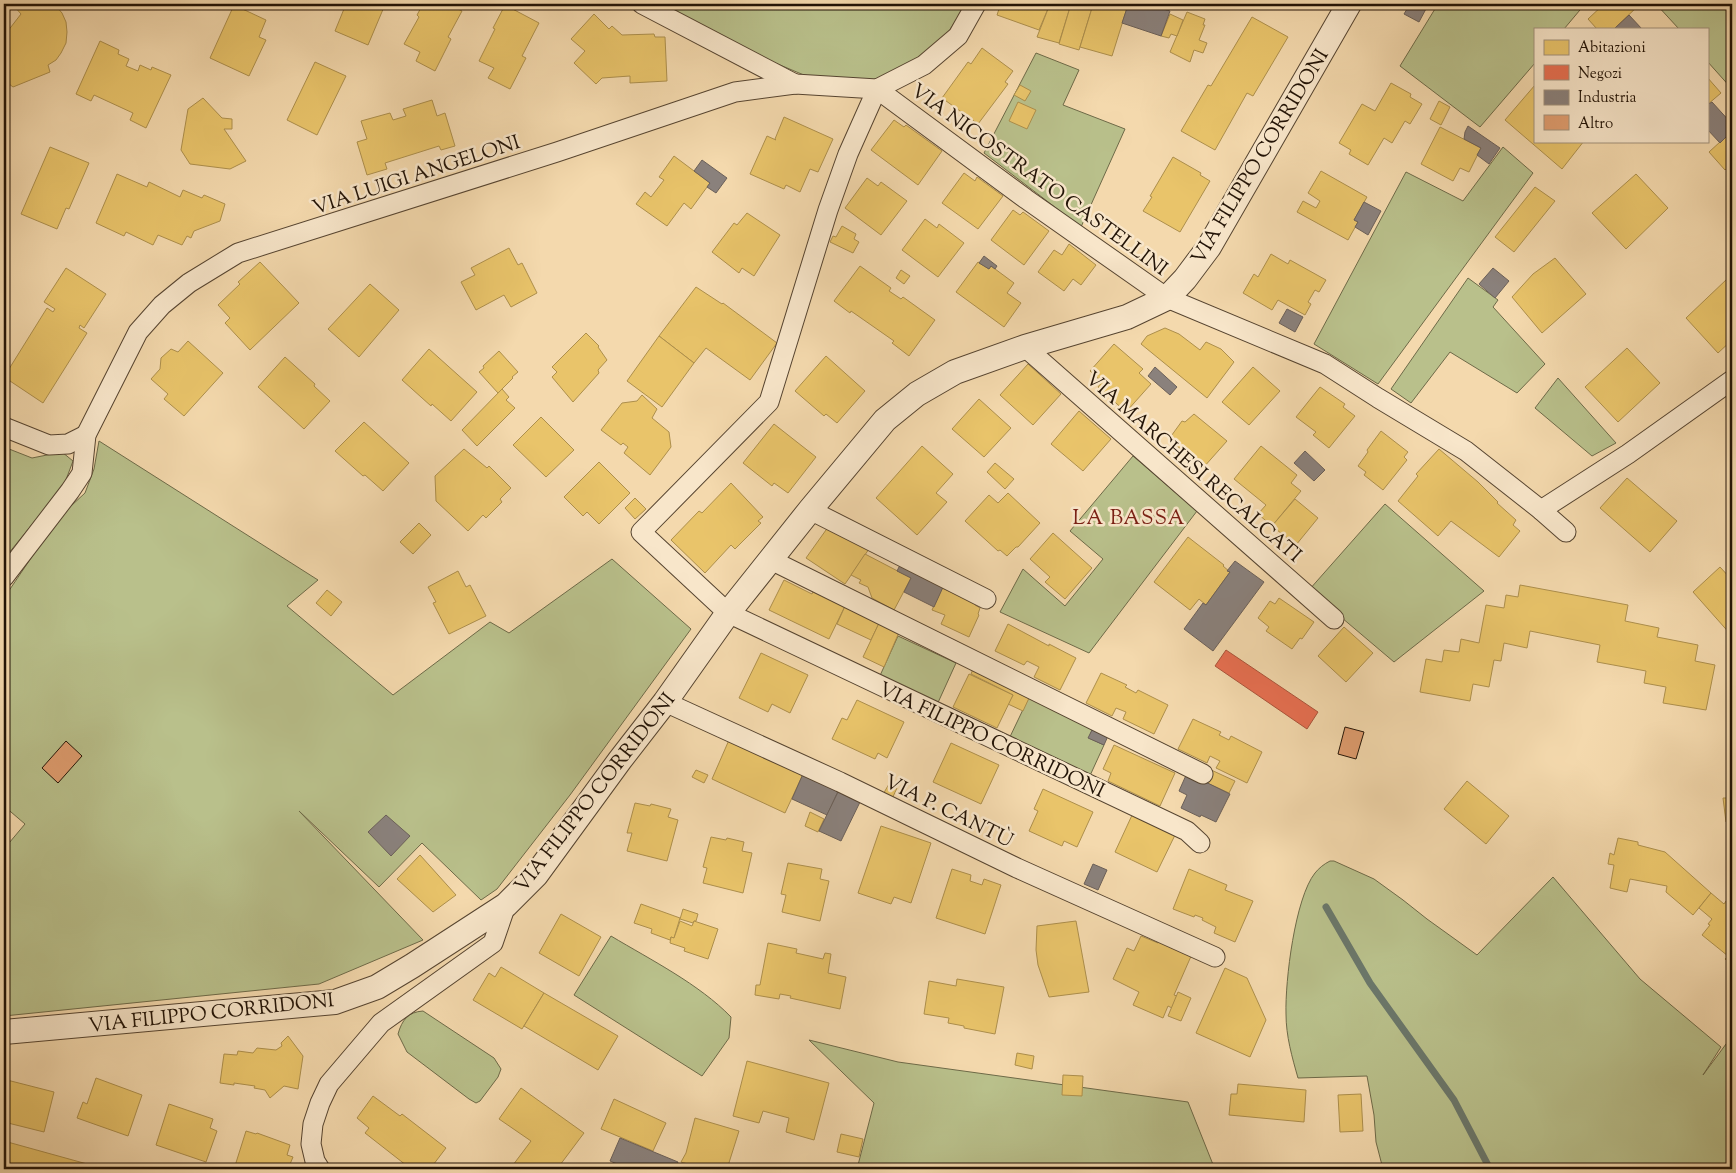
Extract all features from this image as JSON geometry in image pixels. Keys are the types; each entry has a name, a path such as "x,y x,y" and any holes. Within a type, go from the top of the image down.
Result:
{"street":[{"path":"642,4 795,84"},
{"path":"728,613 641,532 769,402 828,210 848,154 877,89 924,65 958,36 976,4"},
{"name":"VIA FILIPPO CORRIDONI","path":"4,1032 335,1002 377,987 506,905 536,875 665,702 728,613 885,420 917,394 955,372 1025,347 1127,317 1167,298 1185,279 1209,247 1350,4"},
{"name":"VIA LUIGI ANGELONI","path":"4,577 70,491 82,472 86,435 138,332 162,304 188,283 238,253 557,152 736,92 795,84 877,89"},
{"name":"VIA NICOSTRATO CASTELLINI","path":"877,89 1026,199 1167,298 1324,364 1466,451 1566,532"},
{"name":"VIA MARCHESI RECALCATI","path":"1025,347 1334,619"},
{"path":"1541,510 1628,454 1732,380"},
{"path":"4,427 49,445 68,444 86,435"},
{"path":"810,510 986,599"},
{"path":"771,560 1203,774"},
{"name":"VIA FILIPPO CORRIDONI","path":"728,613 1187,831 1200,843"},
{"name":"VIA P. CANTÙ","path":"665,702 840,782 1017,868 1215,957"},
{"path":"320,1169 315,1161 311,1144 312,1131 320,1103 329,1084 381,1023 493,943 506,905"}],"green space":[{"path":"660,4 966,4 946,36 905,70 871,82 811,78 749,52"},
{"path":"1438,4 1585,4 1565,28 1534,28 1534,64 1480,127 1400,66"},
{"path":"1656,4 1732,4 1732,89 1708,62 1708,28 1678,28"},
{"path":"1036,53 1079,70 1063,105 1125,129 1081,227 984,153"},
{"path":"1503,147 1533,173 1378,384 1314,344 1406,172 1463,201"},
{"path":"1468,278 1498,300 1493,307 1545,364 1517,393 1450,352 1411,403 1391,389"},
{"path":"1558,378 1616,443 1592,456 1535,408"},
{"path":"99,441 318,580 287,606 393,695 490,622 509,633 612,559 691,629 570,795 497,889 481,900 422,843 379,887 299,811 423,940 319,984 4,1016 4,979 9,941 4,941 4,849 25,824 4,806 4,598 58,518 85,493 94,469"},
{"path":"4,447 32,458 62,452 73,461 64,485 4,559"},
{"path":"1133,456 1197,511 1089,653 1000,612 1023,569 1065,606 1103,559 1070,531"},
{"path":"1385,504 1484,591 1394,662 1309,590"},
{"path":"898,636 956,663 936,707 878,680"},
{"path":"1029,697 1093,728 1089,738 1104,745 1088,780 1008,741"},
{"path":"1330,861 1334,861 1374,879 1477,955 1553,877 1640,979 1721,1047 1703,1075 1732,1036 1732,1169 1383,1169 1376,1142 1374,1115 1367,1076 1298,1078 1288,1038 1286,1022 1287,982 1297,920 1308,885 1317,871"},
{"path":"611,936 690,983 731,1017 729,1038 702,1076 574,995"},
{"path":"423,1011 494,1058 501,1069 498,1077 480,1101 476,1103 469,1099 407,1052 398,1034 406,1018 413,1013"},
{"path":"809,1040 898,1062 1188,1102 1214,1167 1239,1169 857,1169 874,1103"}],"building: Abitazioni":[{"path":"17,4 55,5 62,13 66,22 67,32 66,43 61,53 56,60 48,65 50,72 13,87 4,80 4,36 21,14 14,6"},
{"path":"346,4 389,4 387,9 384,7 368,45 335,31"},
{"path":"423,4 448,4 462,11 448,37 451,39 435,71 416,61 420,52 404,44 419,17 417,15"},
{"path":"1002,4 1050,4 1039,30 997,15"},
{"path":"1050,4 1071,4 1059,43 1037,37"},
{"path":"1071,4 1092,8 1079,50 1059,44"},
{"path":"1083,4 1126,4 1127,8 1112,56 1080,47 1092,8"},
{"path":"1604,4 1640,4 1615,28 1596,28 1588,19"},
{"path":"234,5 266,20 259,37 266,40 249,76 210,58"},
{"path":"505,5 539,23 522,56 526,58 510,89 488,78 494,68 479,61"},
{"path":"1187,12 1205,19 1203,25 1205,25 1199,40 1207,43 1203,53 1194,50 1190,62 1170,52"},
{"path":"594,14 609,29 612,26 622,35 654,34 655,37 665,37 667,81 630,83 630,76 602,78 596,84 574,63 585,51 571,39"},
{"path":"1170,14 1183,20 1177,36 1171,34 1169,38 1161,36"},
{"path":"1252,17 1288,37 1253,96 1247,93 1215,150 1181,131 1208,85 1211,86"},
{"path":"100,41 119,50 118,54 129,59 126,66 138,71 140,65 151,70 152,67 171,75 146,128 130,120 133,113 94,95 91,101 76,94"},
{"path":"982,48 1013,71 1005,82 1008,84 978,124 942,98 968,62 971,64"},
{"path":"315,62 346,76 317,135 287,120"},
{"path":"1708,78 1721,93 1708,104"},
{"path":"1391,83 1411,94 1410,97 1422,104 1410,124 1405,121 1392,143 1384,138 1368,165 1349,154 1351,150 1339,143 1362,104 1375,111"},
{"path":"1020,85 1031,91 1025,101 1014,95"},
{"path":"1534,86 1534,142 1583,142 1562,169 1505,120"},
{"path":"203,98 222,118 232,119 232,129 224,129 246,161 230,169 190,164 181,150 188,109"},
{"path":"432,100 437,116 445,113 455,146 441,150 439,146 385,163 387,169 367,175 357,142 367,139 361,121 390,113 393,120 406,116 403,109"},
{"path":"1439,101 1450,107 1441,125 1430,119"},
{"path":"1018,102 1036,110 1027,129 1009,121"},
{"path":"784,117 833,139 818,172 810,169 800,192 786,185 784,189 750,174 767,136 776,140"},
{"path":"894,120 904,127 906,125 942,151 918,185 871,150"},
{"path":"1440,127 1481,148 1469,172 1460,168 1453,181 1421,164"},
{"path":"1732,131 1732,163 1725,170 1709,152"},
{"path":"50,147 89,163 69,209 66,208 57,229 21,214"},
{"path":"674,156 710,183 691,209 684,203 667,226 636,204 645,192 651,197 664,180 659,177"},
{"path":"1173,157 1201,173 1200,175 1210,181 1180,232 1143,211"},
{"path":"1321,171 1367,197 1354,220 1358,222 1348,240 1297,212 1303,201 1316,208 1320,201 1308,193"},
{"path":"964,173 975,181 977,177 1003,196 978,229 942,203"},
{"path":"117,174 147,187 149,182 180,197 183,190 202,198 204,195 225,204 220,221 194,231 191,238 187,236 182,245 158,235 153,245 126,232 124,236 96,223"},
{"path":"1636,174 1668,208 1626,249 1592,213"},
{"path":"867,178 878,186 881,182 907,201 881,235 845,208"},
{"path":"1535,187 1555,201 1514,252 1495,237"},
{"path":"1013,210 1020,215 1023,212 1049,231 1024,265 991,240"},
{"path":"747,213 780,235 754,276 742,268 739,273 712,252 734,223 737,225"},
{"path":"925,219 937,228 939,224 964,243 938,277 902,250"},
{"path":"842,226 856,234 854,239 859,242 853,253 830,242 833,236 836,237"},
{"path":"1069,244 1096,265 1081,285 1073,279 1064,291 1038,272 1054,250 1062,255"},
{"path":"509,248 518,265 522,263 537,293 511,307 504,295 476,310 461,282 475,275 471,268"},
{"path":"1271,254 1288,264 1290,260 1326,280 1319,292 1315,290 1308,302 1311,304 1305,315 1278,300 1272,310 1243,293 1254,274 1258,277"},
{"path":"1555,258 1586,294 1542,333 1512,297 1533,274"},
{"path":"260,262 299,303 250,350 225,323 230,318 218,305 240,284 238,282"},
{"path":"978,262 989,269 991,266 1014,283 1007,293 1021,303 1004,327 956,292"},
{"path":"860,266 891,288 889,291 901,299 903,297 935,320 909,356 892,343 894,341 834,301"},
{"path":"66,268 106,294 84,328 80,325 79,328 87,333 43,403 4,377 47,308 53,312 55,309 44,302"},
{"path":"901,270 910,276 904,284 896,278"},
{"path":"1727,279 1732,285 1732,340 1718,353 1686,318"},
{"path":"370,284 399,310 359,357 328,329"},
{"path":"696,287 723,303 777,343 750,380 706,348 694,363 659,336"},
{"path":"1165,328 1179,334 1200,350 1206,342 1221,349 1234,362 1207,398 1141,344 1147,336"},
{"path":"586,333 599,346 607,360 598,370 599,373 573,402 552,377 557,372 552,367"},
{"path":"659,336 694,363 662,407 627,381"},
{"path":"188,341 223,373 184,416 164,399 168,394 151,379 160,369 161,358 171,349 178,352"},
{"path":"1114,344 1143,369 1139,373 1151,384 1126,412 1098,387 1102,382 1090,371"},
{"path":"1627,348 1660,383 1618,422 1585,387"},
{"path":"429,349 477,392 451,421 402,380"},
{"path":"499,351 518,372 498,393 479,372"},
{"path":"826,356 865,391 837,423 826,414 824,416 795,391"},
{"path":"285,357 315,384 314,386 330,401 304,429 258,387"},
{"path":"1028,364 1061,394 1033,425 1000,395"},
{"path":"1253,367 1280,391 1249,425 1222,402"},
{"path":"1320,387 1345,404 1343,407 1355,416 1329,448 1313,435 1316,432 1296,417"},
{"path":"502,389 509,397 506,400 515,408 477,446 462,430"},
{"path":"642,395 657,409 652,418 669,432 671,447 650,475 624,453 628,447 623,443 621,445 601,430 622,403 637,401"},
{"path":"979,399 1011,428 984,457 952,429"},
{"path":"1079,411 1111,439 1083,471 1051,444"},
{"path":"1194,414 1227,441 1203,468 1169,439 1182,421 1185,422"},
{"path":"541,417 574,450 546,477 513,445"},
{"path":"364,422 409,463 383,491 335,451"},
{"path":"774,424 816,457 788,493 774,483 772,486 743,463"},
{"path":"1381,431 1408,452 1404,457 1407,460 1383,490 1364,475 1366,472 1358,466"},
{"path":"922,446 953,474 936,493 947,502 917,535 876,498"},
{"path":"1261,446 1297,475 1291,483 1301,491 1272,526 1258,514 1266,505 1234,479"},
{"path":"464,449 487,468 489,466 511,488 500,499 502,502 486,518 483,515 468,531 436,501 435,476"},
{"path":"1439,449 1478,482 1516,520 1513,525 1520,531 1499,557 1451,521 1438,536 1398,501 1418,476 1416,474"},
{"path":"599,462 630,493 599,524 587,512 583,516 564,497"},
{"path":"995,463 1014,479 1005,489 987,472"},
{"path":"1627,478 1677,521 1650,552 1600,508"},
{"path":"731,483 763,517 758,521 761,523 735,549 731,545 705,573 671,540 699,511 702,513"},
{"path":"1008,493 1040,523 1007,556 1000,550 998,551 965,521 989,495 998,503"},
{"path":"635,498 646,509 635,519 625,508"},
{"path":"1295,499 1318,518 1296,545 1272,526"},
{"path":"419,523 431,535 413,554 400,542"},
{"path":"831,523 869,549 845,584 806,558"},
{"path":"1053,533 1092,568 1065,599 1045,582 1050,577 1030,559"},
{"path":"1188,537 1224,565 1230,572 1206,605 1199,599 1190,610 1154,582"},
{"path":"865,554 911,578 894,610 872,598 868,587 859,583 861,580 851,575"},
{"path":"1720,567 1732,580 1732,636 1693,592"},
{"path":"458,571 466,587 470,585 486,616 449,634 433,603 436,602 428,587"},
{"path":"784,580 812,594 815,587 846,604 829,639 769,610"},
{"path":"1520,585 1628,605 1625,621 1659,628 1657,637 1698,645 1695,661 1715,665 1706,710 1663,703 1666,687 1644,683 1646,671 1597,662 1600,645 1530,631 1527,648 1504,643 1501,661 1494,660 1489,687 1473,684 1470,701 1420,692 1426,659 1442,662 1444,650 1459,652 1461,639 1479,643 1486,605 1504,608 1506,595 1518,597"},
{"path":"942,588 976,603 975,605 980,608 979,615 969,637 941,624 945,615 932,610"},
{"path":"327,590 342,602 331,616 316,603"},
{"path":"1279,598 1314,622 1292,649 1266,631 1269,627 1258,618 1270,601 1275,604"},
{"path":"846,604 880,621 871,640 837,624"},
{"path":"880,621 900,630 884,667 863,657"},
{"path":"1008,624 1076,658 1060,690 1034,677 1039,667 1027,661 1024,665 995,651"},
{"path":"1344,627 1373,653 1346,682 1318,656"},
{"path":"761,653 808,675 790,713 772,704 768,712 739,698"},
{"path":"973,669 1030,696 1023,711 1008,704 1013,695 971,674"},
{"path":"1101,673 1127,685 1125,687 1136,693 1138,690 1168,705 1154,734 1123,719 1126,712 1116,708 1112,716 1086,703"},
{"path":"969,674 1013,695 997,728 953,707"},
{"path":"857,700 904,722 887,758 878,753 875,759 832,739 842,718 847,720"},
{"path":"1193,719 1221,732 1219,735 1229,740 1231,736 1262,752 1247,783 1216,768 1220,761 1210,756 1207,763 1178,749"},
{"path":"729,740 803,774 785,813 712,779"},
{"path":"951,743 999,765 981,804 933,782"},
{"path":"1114,745 1175,773 1160,806 1108,781 1111,773 1103,769"},
{"path":"1209,769 1235,781 1229,793 1203,781"},
{"path":"696,770 708,775 704,783 692,777"},
{"path":"1467,781 1509,816 1486,844 1444,809"},
{"path":"889,784 897,788 891,801 882,796"},
{"path":"1043,789 1093,812 1077,847 1064,841 1062,846 1029,831 1038,811 1034,809"},
{"path":"1723,798 1732,798 1732,823 1726,822"},
{"path":"635,803 650,806 651,804 671,809 668,817 678,820 667,861 627,851 632,833 627,833"},
{"path":"810,812 824,819 818,832 805,826"},
{"path":"1133,813 1176,833 1157,872 1115,852"},
{"path":"881,826 931,843 911,903 894,897 891,904 858,893"},
{"path":"711,837 744,842 742,851 752,853 743,893 703,883 707,868 703,867"},
{"path":"1618,838 1638,842 1638,845 1665,852 1711,893 1693,915 1666,892 1667,886 1630,879 1627,892 1610,888 1614,865 1608,864 1610,853 1614,855"},
{"path":"420,855 456,895 433,912 397,879"},
{"path":"788,863 822,869 820,879 829,881 820,921 782,912 786,895 781,894"},
{"path":"952,869 971,875 970,881 982,885 984,879 1001,885 985,934 936,918"},
{"path":"1189,869 1227,885 1225,890 1253,901 1235,942 1214,933 1216,927 1202,920 1203,918 1195,915 1194,917 1173,909"},
{"path":"1711,893 1724,904 1726,901 1732,906 1732,965 1725,959 1728,956 1702,935 1712,919 1699,908"},
{"path":"641,904 680,918 674,938 671,937 670,940 651,933 652,929 634,923"},
{"path":"683,909 698,914 696,921 693,923 680,919"},
{"path":"561,914 601,937 579,976 539,953"},
{"path":"680,921 692,926 694,921 718,929 708,959 684,951 685,948 670,943 671,937 674,938"},
{"path":"1076,921 1089,992 1049,997 1038,965 1036,950 1037,926"},
{"path":"1141,936 1158,943 1159,939 1192,954 1174,995 1177,996 1172,1008 1168,1006 1163,1018 1133,1005 1139,992 1113,979 1127,948 1134,951"},
{"path":"768,943 797,949 796,953 823,959 825,953 831,954 828,973 846,977 840,1009 780,994 779,999 755,995 756,985 760,985"},
{"path":"501,967 544,993 522,1029 473,1000 489,973 495,977"},
{"path":"1225,968 1247,978 1266,1020 1250,1057 1196,1033"},
{"path":"957,979 1004,987 995,1034 948,1023 949,1018 924,1014 929,981 956,986"},
{"path":"1178,992 1191,998 1181,1021 1168,1016"},
{"path":"544,993 618,1036 598,1070 524,1026"},
{"path":"288,1036 303,1056 298,1089 284,1086 270,1098 265,1090 254,1088 255,1086 220,1083 224,1054 237,1055 238,1051 253,1053 257,1048 276,1050 282,1046 281,1043"},
{"path":"1017,1053 1034,1056 1032,1069 1015,1065"},
{"path":"747,1061 829,1083 814,1140 786,1132 789,1118 763,1111 759,1123 733,1116"},
{"path":"1063,1075 1083,1076 1082,1096 1062,1095"},
{"path":"96,1078 142,1095 128,1136 77,1118 83,1102 87,1104"},
{"path":"7,1080 54,1092 44,1132 4,1122 4,1094"},
{"path":"1238,1084 1306,1090 1304,1122 1229,1115 1231,1094 1237,1094"},
{"path":"521,1088 584,1133 557,1169 510,1169 531,1141 499,1119"},
{"path":"1361,1094 1363,1131 1340,1132 1338,1095"},
{"path":"373,1096 400,1116 402,1114 446,1148 430,1169 411,1169 365,1133 369,1128 357,1118"},
{"path":"614,1099 666,1123 653,1151 601,1129"},
{"path":"169,1104 213,1119 210,1128 217,1131 206,1162 156,1145"},
{"path":"695,1118 739,1131 727,1169 705,1169 681,1162 686,1153"},
{"path":"246,1131 290,1145 287,1155 293,1157 288,1169 234,1169"},
{"path":"841,1134 863,1139 859,1157 837,1152"},
{"path":"4,1141 98,1167 97,1169 4,1169"}],"building: Negozi":[{"path":"1226,650 1318,712 1307,729 1215,666"}],"building: Industria":[{"path":"1122,4 1146,4 1170,11 1161,36 1122,23 1127,8 1121,6"},
{"path":"1410,4 1421,4 1427,7 1419,22 1404,14"},
{"path":"1629,15 1641,28 1615,28"},
{"path":"1712,102 1732,124 1732,131 1720,143 1708,130 1708,104"},
{"path":"1468,126 1500,148 1489,164 1477,155 1481,148 1464,139"},
{"path":"702,160 727,178 716,193 707,187 710,183 694,171"},
{"path":"1364,202 1381,211 1368,235 1355,227 1358,222 1354,220"},
{"path":"984,256 997,266 995,269 991,266 989,269 979,263"},
{"path":"1493,268 1509,281 1495,298 1479,284"},
{"path":"1287,309 1303,317 1295,332 1279,323"},
{"path":"1155,367 1177,387 1170,395 1148,376"},
{"path":"1305,451 1325,470 1314,481 1294,463"},
{"path":"1235,561 1264,582 1213,651 1184,629 1203,603 1206,605 1230,572 1227,571"},
{"path":"901,563 944,585 934,607 904,592 911,578 897,571"},
{"path":"1093,728 1108,736 1104,745 1088,738"},
{"path":"1187,773 1230,794 1216,822 1181,808 1187,795 1179,791"},
{"path":"803,774 840,787 827,815 792,799"},
{"path":"839,790 861,800 841,841 819,831"},
{"path":"386,815 410,836 391,856 368,832"},
{"path":"1093,864 1107,870 1098,890 1084,884"},
{"path":"620,1138 678,1162 675,1169 629,1169 610,1161"}],"building: Altro":[{"path":"1345,727 1364,732 1356,759 1338,754"},
{"path":"66,741 82,756 58,783 42,768"}],"waterway":[{"path":"1326,907 1370,983 1454,1100 1490,1169"}],"district":[{"name":"LA BASSA","path":"1129,517"}]}
